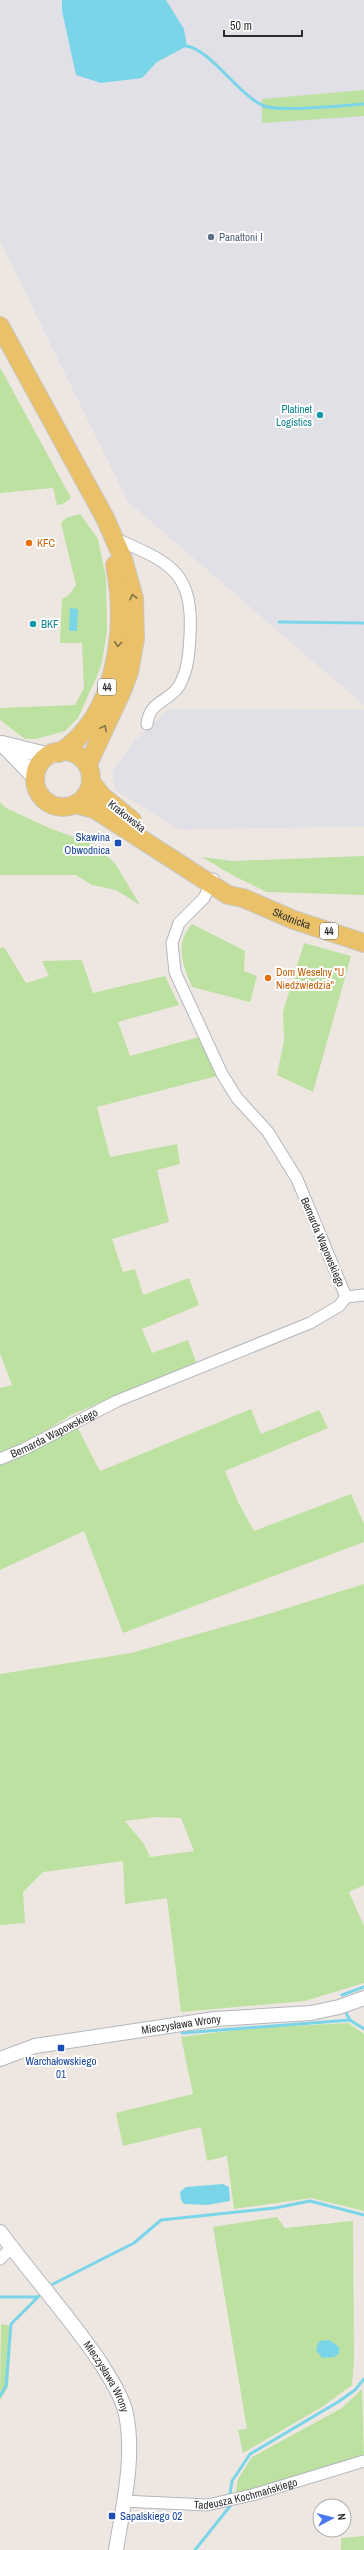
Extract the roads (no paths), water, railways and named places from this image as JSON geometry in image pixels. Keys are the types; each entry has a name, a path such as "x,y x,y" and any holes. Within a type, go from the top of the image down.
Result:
{"main road":[{"name":"44","path":"0,326 92,493 126,569 135,603 134,650 122,691 88,764 92,783"},
{"name":"44","path":"76,804 60,806 46,801 36,789 35,777 40,764 81,735 98,709 113,671 118,646 120,605 111,534"},
{"path":"1,743 55,754 78,755 88,764"},
{"path":"1,743 35,777"},
{"path":"76,804 85,795 92,783"},
{"name":"Krakowska","path":"92,783 102,796 156,844"},
{"name":"Krakowska","path":"76,804 96,810 156,844"},
{"name":"Skotnicka","path":"156,844 212,881 231,886 243,898 294,920 364,943"}],"street":[{"path":"111,534 171,567 185,585 191,608 187,671 178,688 155,704 148,715 147,724"},
{"path":"126,569 133,558 148,553"},
{"name":"Bernarda Wapowskiego","path":"0,1459 24,1450 117,1401 310,1323 339,1306 346,1297 297,1180 268,1132 237,1098 222,1074 175,972 172,944 179,923 204,898 212,881"},
{"path":"346,1297 364,1295"},
{"name":"Mieczysława Wrony","path":"0,2059 22,2049 41,2045 215,2019 311,2013 339,2007 364,1998"},
{"name":"Mieczysława Wrony","path":"0,2232 83,2335 119,2394 126,2412 129,2442 116,2550"},
{"path":"0,2259 12,2247"},
{"name":"Tadeusza Kochmańskiego","path":"123,2501 207,2505 252,2495 364,2461"}],"water":[{"path":"62,0 166,0 184,29 187,46 157,62 142,78 101,83 76,75 62,11"},
{"path":"70,608 78,609 77,631 69,631"},
{"path":"223,2184 229,2187 230,2201 207,2205 184,2204 181,2200 180,2192 186,2187"},
{"path":"329,2340 339,2347 339,2354 334,2357 322,2358 316,2350 319,2341"}],"waterway":[{"path":"185,46 194,48 204,54 244,93 254,101 264,106 272,108 298,109 364,104"},
{"path":"279,622 364,623"},
{"path":"342,1995 364,1987"},
{"path":"346,2013 350,2020"},
{"path":"182,2033 350,2020 364,2029"},
{"path":"53,2284 134,2243 161,2220 275,2208 310,2201 364,2215"},
{"path":"0,2396 6,2386 11,2324 39,2296"},
{"path":"0,2297 37,2297"},
{"path":"230,2494 232,2481 250,2454 338,2402 355,2390 364,2379"},
{"path":"195,2550 231,2505"}],"place":[{"name":"Panattoni I","path":"211,237"},
{"name":"Platinet Logistics","path":"320,415"},
{"name":"KFC","path":"29,543"},
{"name":"BKF","path":"33,624"},
{"name":"Skawina Obwodnica","path":"118,843"},
{"name":"Dom Weselny \"U Niedźwiedzia\"","path":"268,978"},
{"name":"Warchałowskiego 01","path":"61,2048"},
{"name":"Sapalskiego 02","path":"112,2516"}]}
